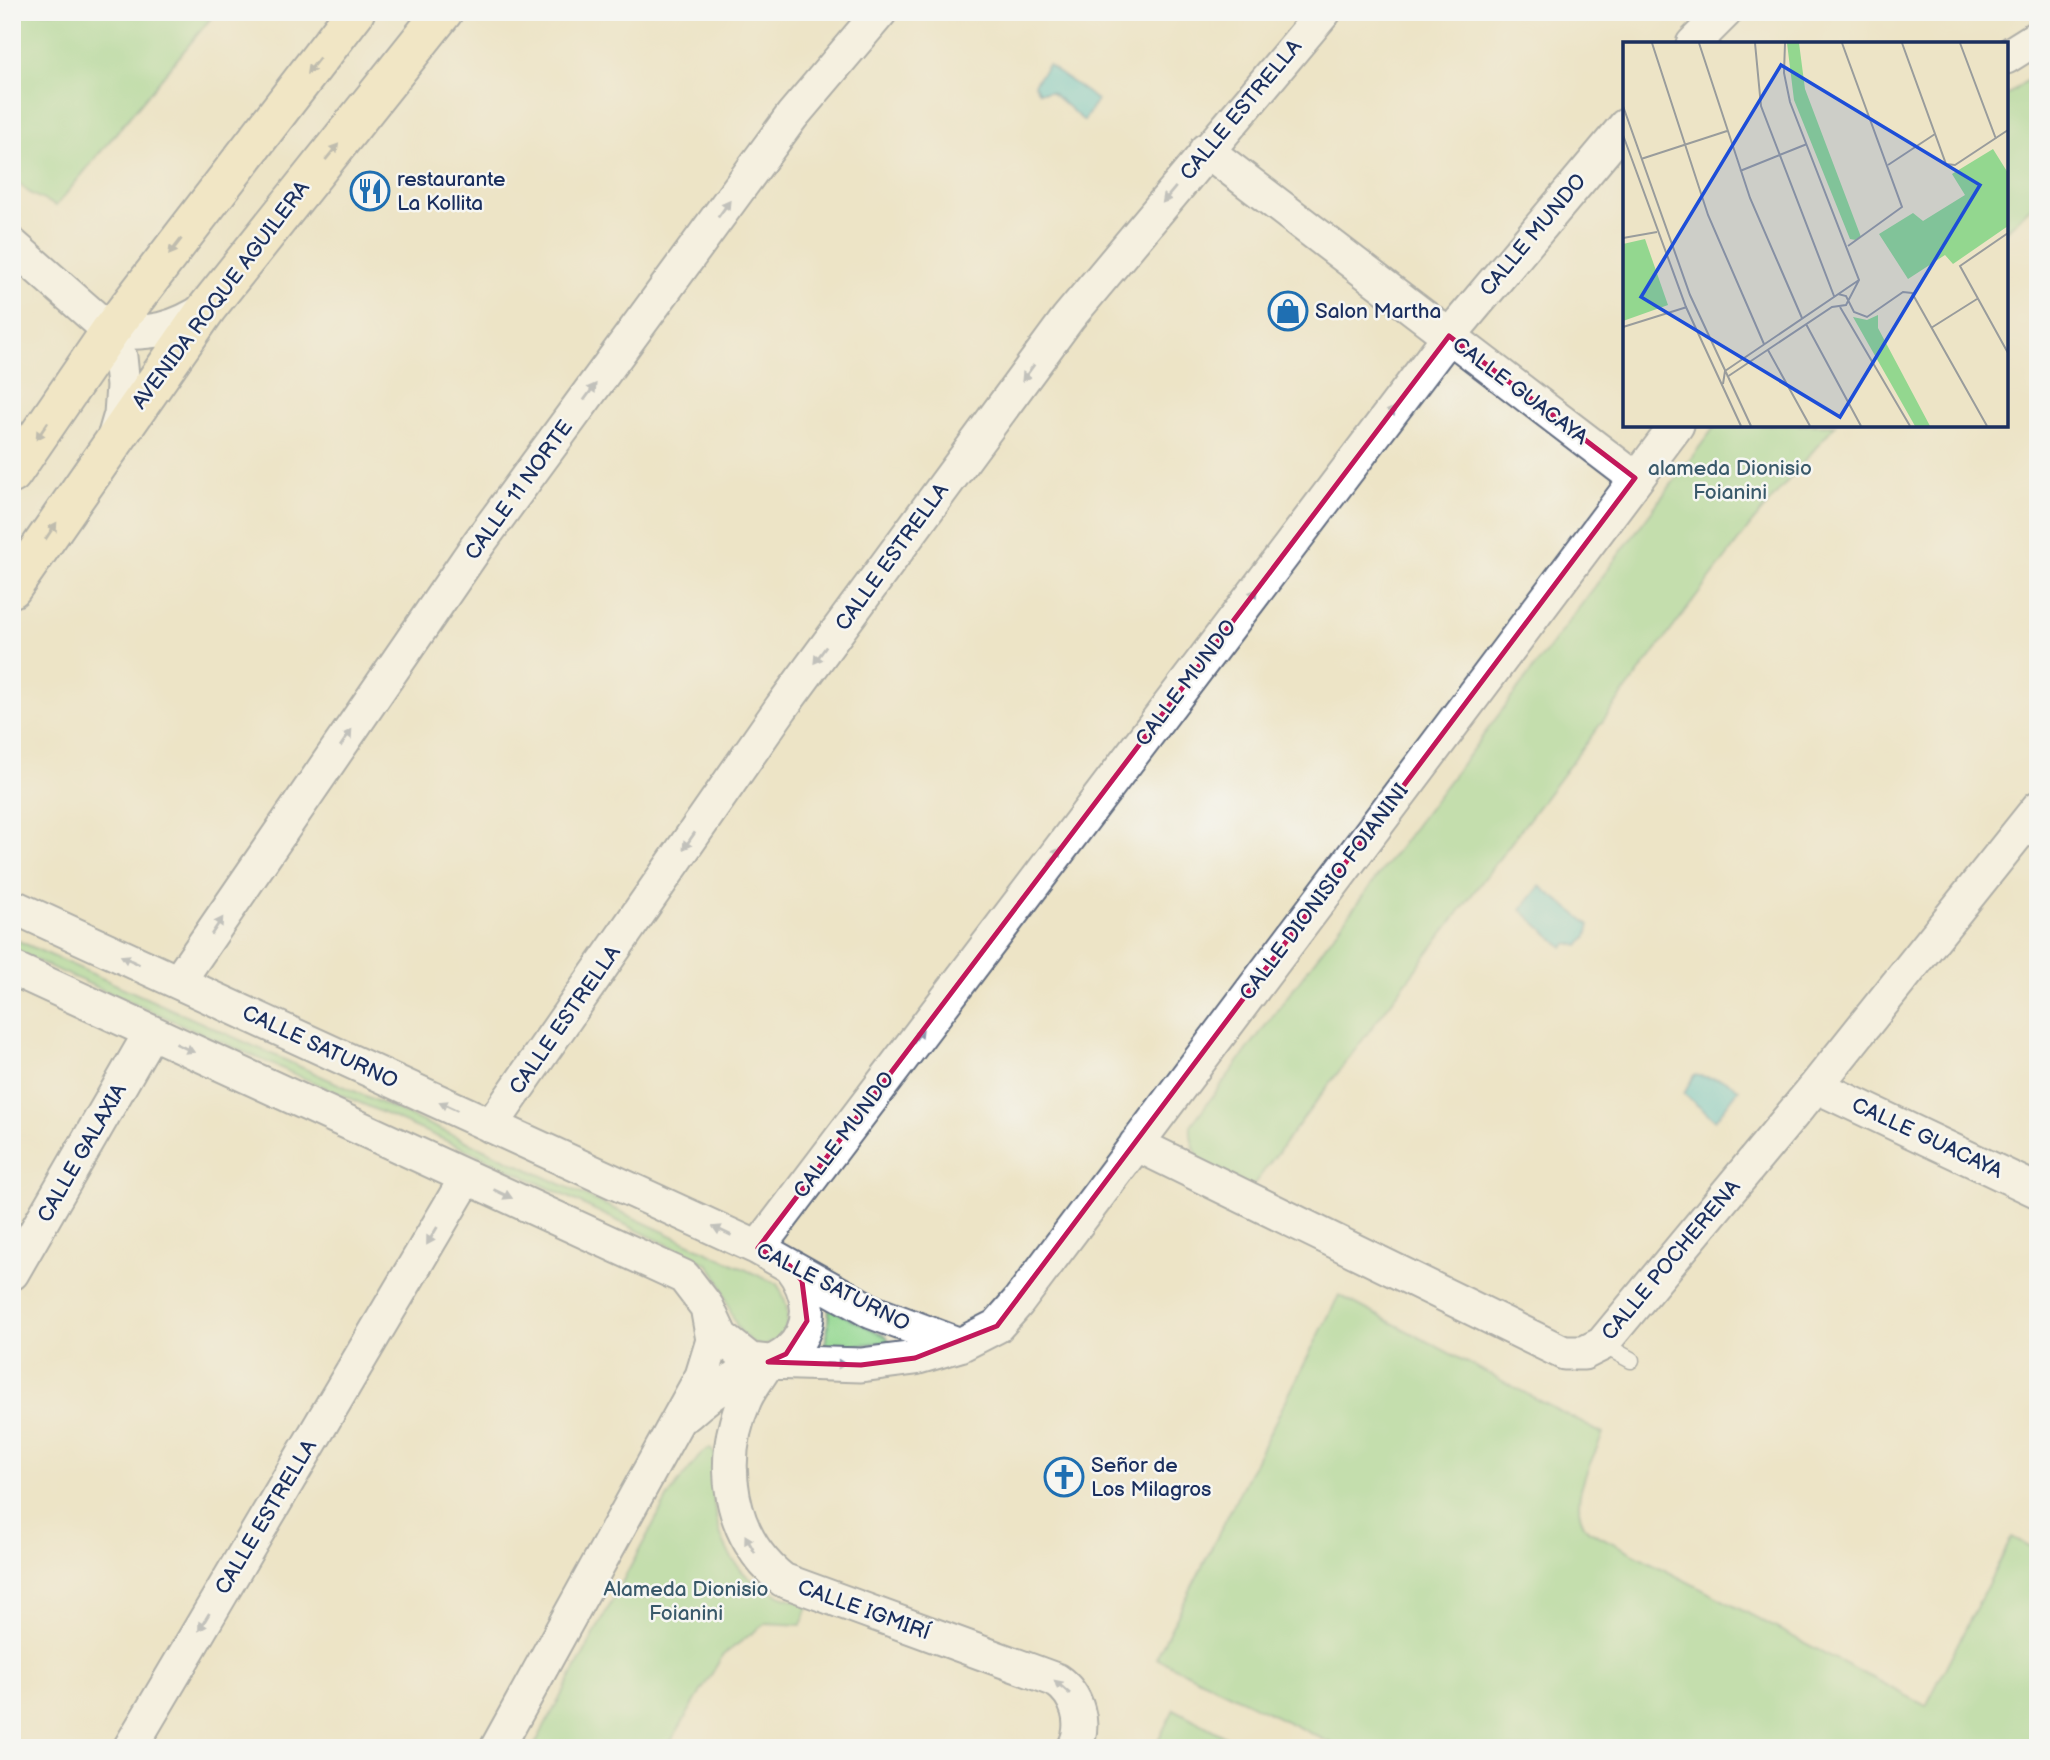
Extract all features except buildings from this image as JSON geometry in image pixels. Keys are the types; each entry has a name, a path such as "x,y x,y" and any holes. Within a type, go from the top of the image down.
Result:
{"main road":[{"path":"12,474 110,331 355,12"},
{"name":"AVENIDA ROQUE AGUILERA","path":"12,587 207,308 443,12"}],"street":[{"name":"CALLE 11 NORTE","path":"178,982 480,543 792,116 880,12"},
{"name":"CALLE ESTRELLA","path":"491,1126 781,708 1068,318 1324,12"},
{"path":"1695,42 1726,12"},
{"path":"2008,56 2038,37"},
{"name":"CALLE MUNDO","path":"758,1248 1448,336 1623,128"},
{"name":"CALLE GUACAYA","path":"1206,150 1635,478"},
{"path":"12,245 110,331 120,357 123,386 121,414 114,438"},
{"path":"110,331 136,334 162,331 186,323 207,308"},
{"name":"CALLE DIONISIO FOIANINI","path":"960,1345 997,1326 1674,427"},
{"name":"CALLE POCHERENA","path":"1136,1143 1564,1353 1584,1353 1602,1344 1816,1086 2038,808"},
{"name":"CALLE SATURNO","path":"12,906 758,1248 872,1312 960,1345"},
{"name":"CALLE SATURNO","path":"12,968 684,1277 707,1307 721,1338 750,1360 861,1365 915,1358 960,1345"},
{"name":"CALLE GALAXIA","path":"12,1273 151,1032"},
{"name":"CALLE GUACAYA","path":"1816,1086 2038,1191"},
{"name":"CALLE ESTRELLA","path":"130,1748 467,1177"},
{"name":"CALLE IGMIRÍ","path":"790,1266 802,1281 808,1301 807,1321 799,1339 786,1354 768,1362 745,1398 733,1435 731,1496 747,1542 763,1564 783,1580 1056,1680 1069,1689 1081,1723 1074,1748"},
{"path":"497,1748 702,1376 713,1340 707,1307"},
{"path":"670,1433 734,1379 768,1362"},
{"path":"670,1433 716,1430 733,1435"}],"lane":[{"path":"1602,1344 1631,1360"}],"highlighted area":[{"path":"1449,336 1635,478 997,1326 915,1358 861,1365 768,1362 786,1354 807,1321 802,1281 790,1266 758,1248"}],"green space":[{"path":"12,12 216,12 56,206 31,194 12,178"},
{"path":"2038,72 2038,200 2008,229 2008,94"},
{"name":"alameda Dionisio Foianini","path":"1714,427 1833,427 1752,523 1248,1192 1216,1174 1200,1159 1191,1138 1191,1125"},
{"path":"12,938 504,1158 777,1284 787,1309 784,1335 763,1347 742,1333 735,1323 716,1275 708,1264 490,1160 12,950"},
{"path":"1339,1295 1603,1434 1587,1470 1580,1496 1579,1508 1588,1530 1926,1706 2012,1537 2038,1550 2038,1748 1341,1748 1156,1658"},
{"path":"829,1308 886,1336 890,1342 823,1348 827,1337"},
{"name":"Alameda Dionisio Foianini","path":"710,1448 716,1456 714,1507 730,1556 740,1569 759,1585 809,1605 801,1625 766,1623 723,1655 667,1748 533,1748 669,1495 702,1453"},
{"path":"1174,1709 1246,1748 1154,1748"}],"water":[{"path":"1048,65 1097,100 1084,121 1051,92 1039,92 1034,84"},
{"path":"1540,886 1590,925 1587,936 1579,946 1568,943 1563,947 1521,910"},
{"path":"1694,1075 1724,1080 1739,1089 1715,1120 1684,1094"}],"place":[{"name":"restaurante La Kollita","path":"370,191"},
{"name":"Salon Martha","path":"1288,311"},
{"name":"Señor de Los Milagros","path":"1064,1477"}]}
